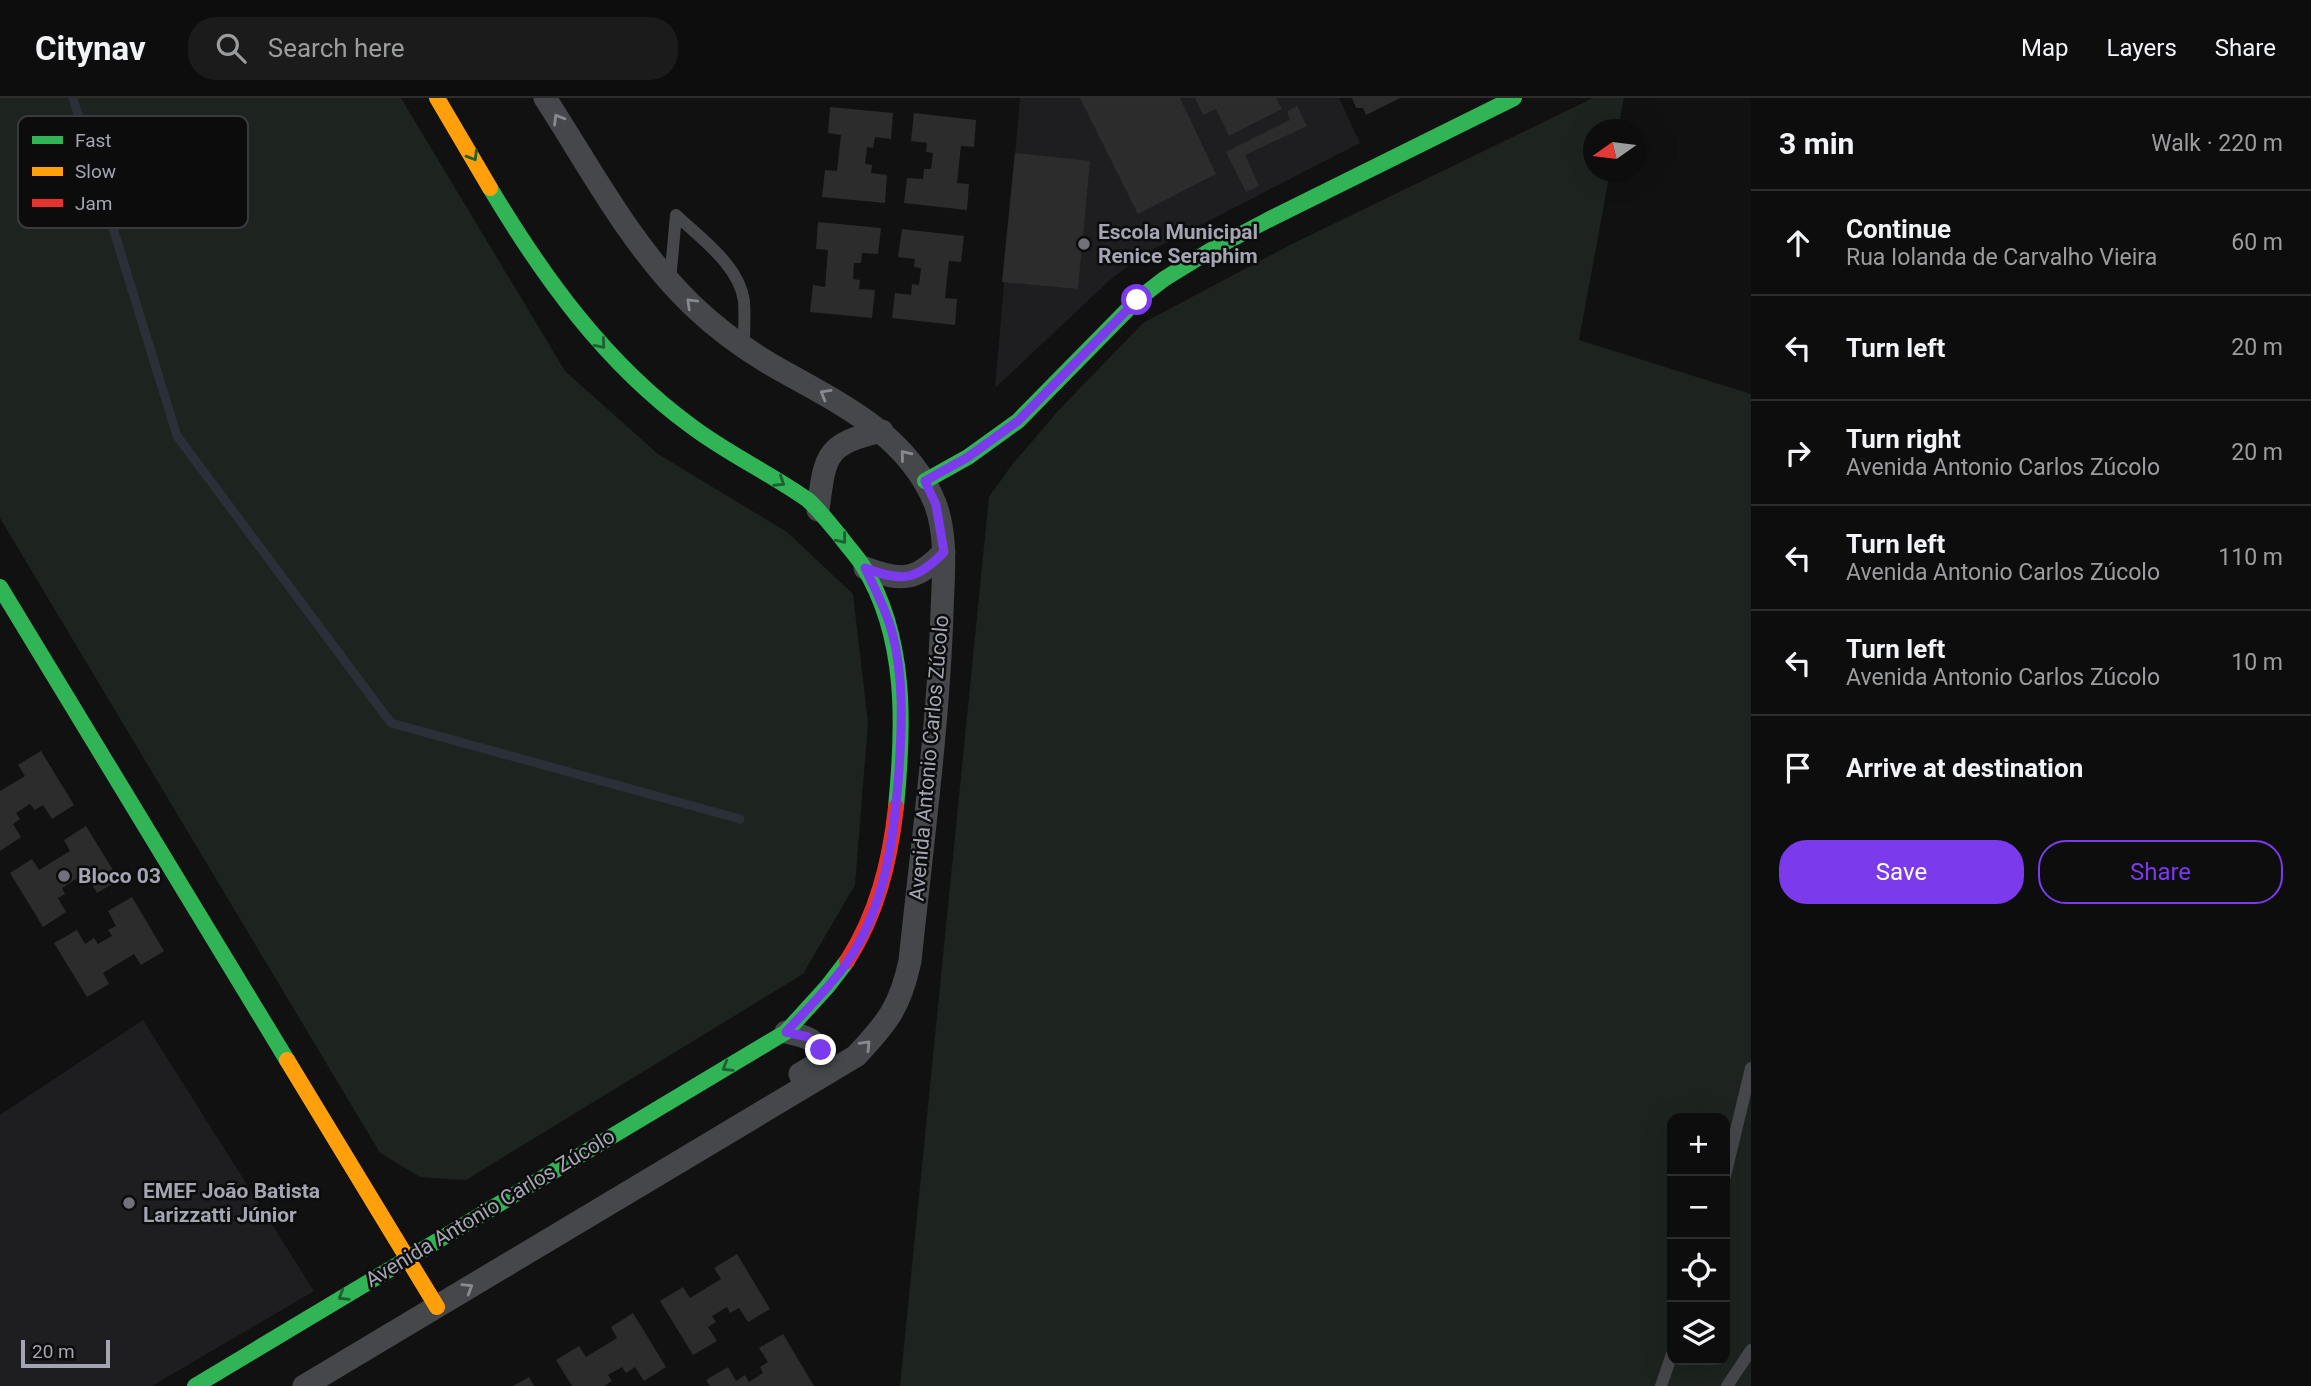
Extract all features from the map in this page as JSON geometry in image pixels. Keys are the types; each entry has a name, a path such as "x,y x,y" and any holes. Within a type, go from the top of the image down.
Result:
{"street":[{"path":"437,98 551,282 607,352 645,389 714,443 782,484 818,510 865,568 891,577 918,575 944,552 936,505 925,481 907,456 882,431 828,395 786,373 744,346 694,307 670,282 607,199 545,98"},
{"path":"925,481 968,457 1018,421 1137,300 1164,279 1211,250 1279,214 1514,98"},
{"path":"818,510 822,481 833,450 842,443 882,431"},
{"name":"Avenida Antonio Carlos Zúcolo","path":"304,1386 856,1056 882,1028 895,1010 904,988 910,961 939,682 944,552"},
{"name":"Avenida Antonio Carlos Zúcolo","path":"195,1386 786,1032 847,963 878,901 891,856 902,720 897,659 888,622 865,568"},
{"path":"0,587 437,1307"},
{"name":"Avenida Antonio Carlos Zúcolo","path":"620,1196 634,1174 824,1060 815,1042 808,1037 786,1032"}],"lane":[{"path":"670,282 676,215 732,270 744,303 744,346"},
{"path":"1730,1155 1751,1068"},
{"path":"1727,1386 1751,1350"},
{"path":"1661,1386 1668,1365"}],"shaded area":[{"path":"0,98 401,98 565,371 658,454 787,532 853,594 868,723 855,885 803,974 466,1180 420,1177 380,1153 0,518"},
{"name":"Escola Municipal Renice Seraphim","path":"1020,98 1339,98 1360,143 1146,253 1111,279 995,388"},
{"path":"1593,98 1624,98 1620,119 1583,119 1583,182 1608,182 1579,340 1751,394 1751,1386 900,1386 989,497 1011,466 1058,411 1143,323 1292,244"},
{"name":"EMEF João Batista Larizzatti Júnior","path":"143,1020 314,1291 152,1386 0,1386 0,1115"}],"building":[{"path":"1080,98 1180,98 1216,174 1138,214"},
{"path":"1195,98 1276,98 1282,109 1229,136 1216,109 1203,115"},
{"path":"1352,98 1400,98 1366,115 1363,108 1356,108"},
{"path":"1297,106 1307,126 1245,155 1259,186 1246,192 1226,152 1290,120 1287,111"},
{"path":"830,107 893,113 891,139 875,137 873,148 867,147 865,164 872,165 871,173 887,175 885,203 822,197 825,170 837,171 841,135 828,133"},
{"path":"914,113 976,120 974,147 961,146 957,183 969,184 967,210 904,203 907,178 923,179 924,169 931,169 933,153 926,152 927,143 911,141"},
{"path":"1015,153 1090,161 1078,289 1002,282"},
{"path":"818,222 881,228 878,254 862,253 861,263 854,263 853,279 860,280 859,289 875,290 872,318 810,312 813,285 825,287 828,250 816,249"},
{"path":"902,229 964,236 961,262 949,261 945,298 957,299 955,325 892,318 895,293 911,295 912,284 919,285 921,268 914,267 915,259 898,257"},
{"path":"41,751 74,805 52,819 43,805 35,810 30,804 16,813 20,819 13,824 21,837 0,851 0,791 25,776 18,765"},
{"name":"Bloco 03","path":"86,826 119,880 97,893 89,879 79,885 76,879 62,888 65,894 58,898 66,912 43,927 10,873 32,859 39,870 70,851 64,840"},
{"path":"132,897 164,951 141,965 134,954 103,973 109,984 87,997 54,943 77,930 85,944 94,938 98,944 112,936 108,930 116,926 108,911"},
{"path":"737,1254 770,1309 748,1322 739,1308 730,1313 727,1307 712,1316 716,1322 708,1327 717,1341 693,1355 660,1301 683,1287 690,1298 721,1279 714,1268"},
{"path":"633,1313 666,1367 644,1381 635,1367 626,1373 622,1367 608,1375 612,1381 604,1386 572,1386 556,1360 579,1346 586,1357 617,1338 611,1327"},
{"path":"783,1334 814,1386 710,1386 706,1380 728,1367 736,1381 745,1375 749,1382 763,1373 760,1367 768,1362 759,1348"},
{"path":"529,1377 534,1386 513,1386"}],"waterway":[{"path":"73,98 79,116"},
{"path":"113,228 177,436 391,723 740,819"}],"traffic: fast":[{"path":"925,481 968,457 1018,421 1137,300 1164,279 1268,220 1514,98"},
{"path":"490,188 532,254 578,317 631,375 705,436 808,500 863,566 888,622 895,652 901,714 896,807"},
{"path":"0,587 287,1060"},
{"path":"195,1386 786,1032 847,961"}],"traffic: slow":[{"path":"437,98 490,188"},
{"path":"287,1060 437,1307"}],"traffic: jam":[{"path":"847,961 874,906 886,868 896,807"}],"place":[{"name":"Escola Municipal Renice Seraphim","path":"1084,244"},
{"name":"Bloco 03","path":"64,876"},
{"name":"EMEF João Batista Larizzatti Júnior","path":"129,1203"}],"route":[{"path":"821,1050 808,1037 786,1032 847,963 861,937 878,901 891,856 896,806 902,720 897,659 882,603 865,568 891,577 904,578 918,575 932,565 944,552 936,505 925,481 968,457 1018,421 1137,300"}]}
